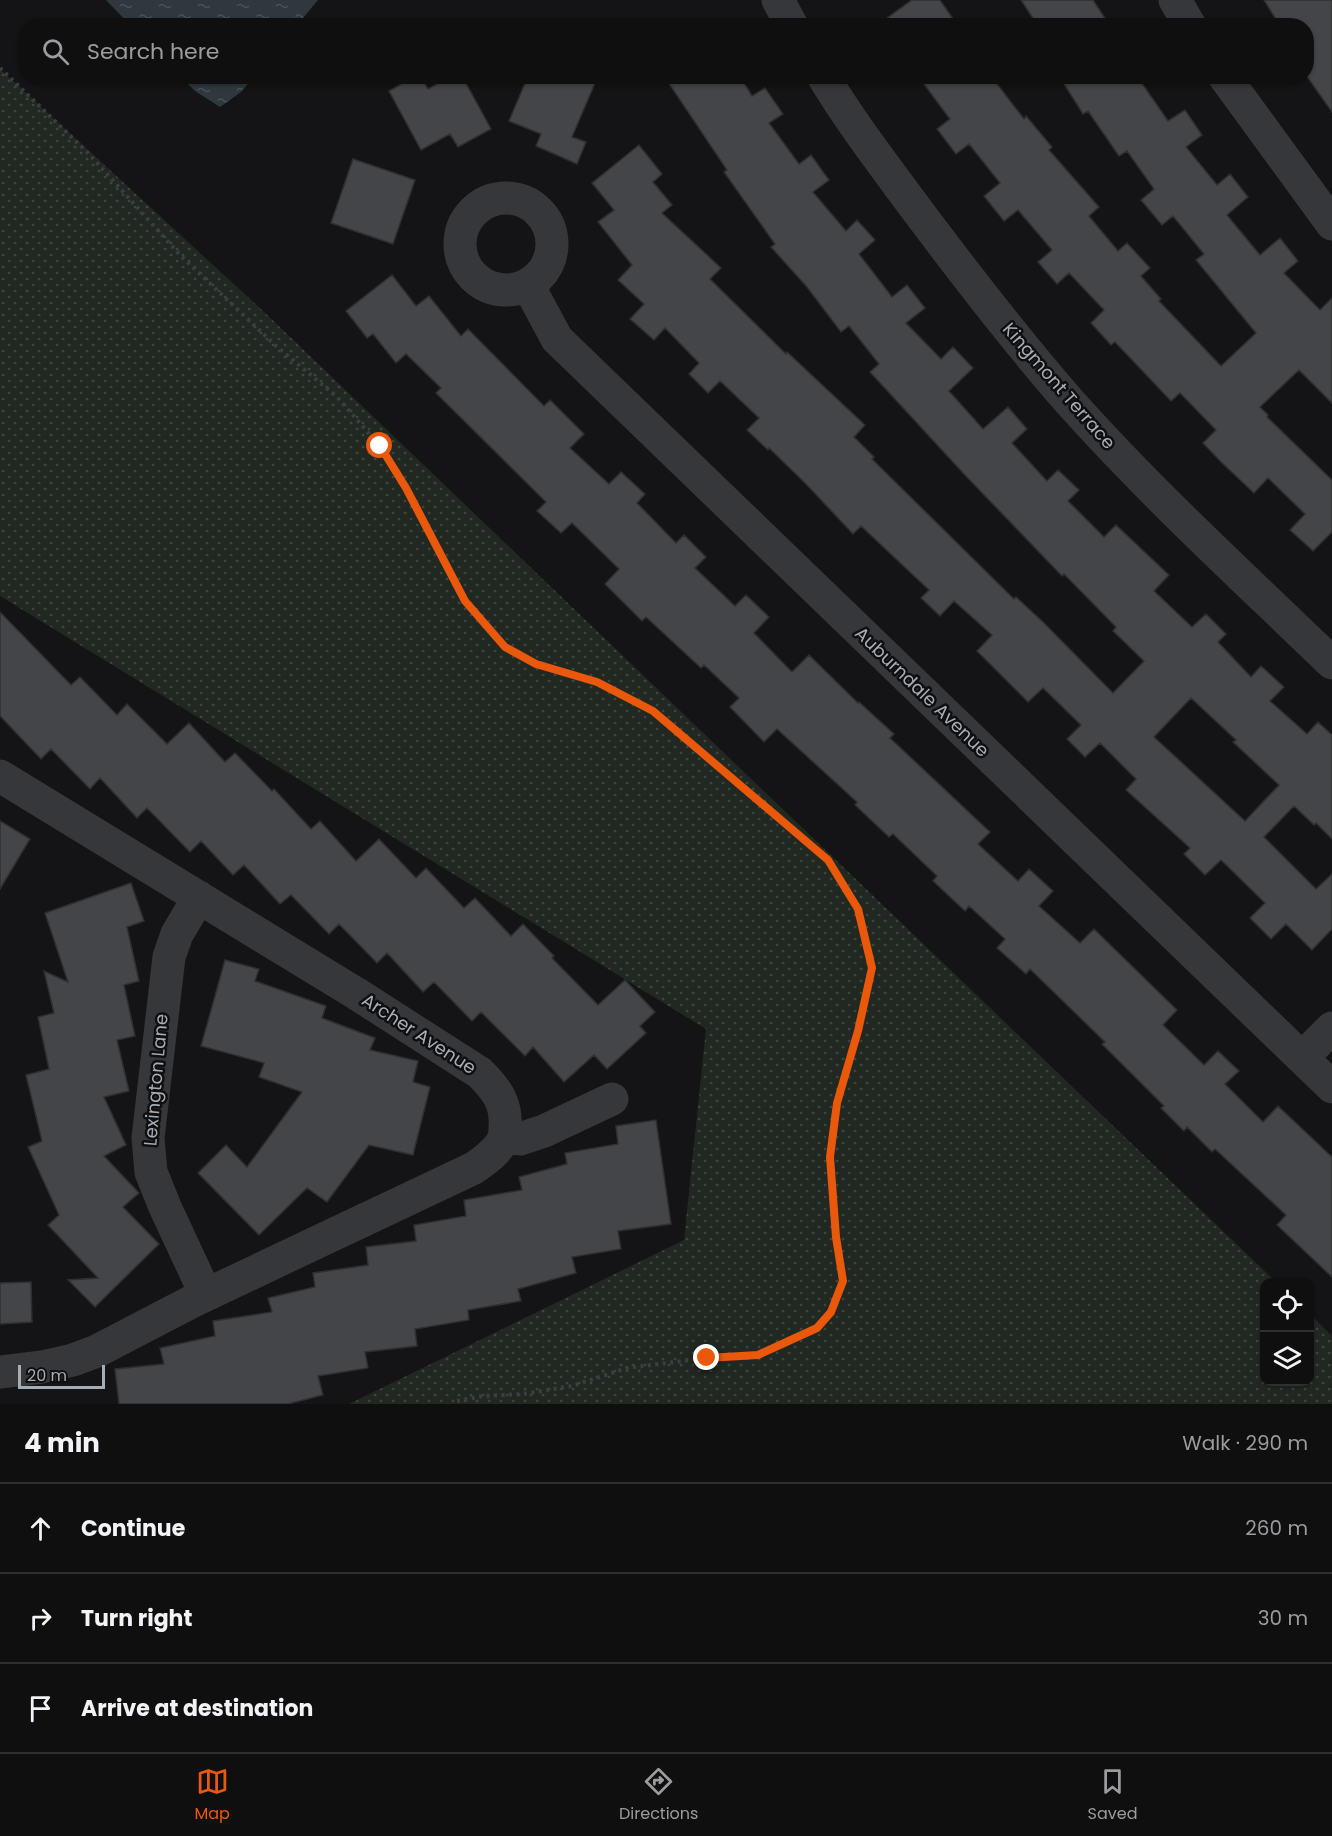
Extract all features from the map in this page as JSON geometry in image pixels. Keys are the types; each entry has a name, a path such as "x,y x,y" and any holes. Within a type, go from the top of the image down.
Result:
{"street":[{"path":"778,0 788,18"},
{"path":"1175,0 1185,18"},
{"name":"Kingmont Terrace","path":"829,84 952,258 1008,329 1064,394 1158,495 1332,663"},
{"path":"1230,84 1332,224"},
{"name":"Auburndale Avenue","path":"528,285 557,339 1332,1087"},
{"name":"Archer Avenue","path":"0,776 357,994 480,1073 503,1101 506,1120 504,1137"},
{"name":"Lexington Lane","path":"199,897 177,934 169,957 148,1138 151,1172 206,1295"},
{"path":"1302,1058 1332,1028"},
{"path":"0,1372 42,1367 73,1360 97,1351 206,1295 474,1168 494,1152 504,1137 520,1139 544,1131 612,1099"}],"path":[{"path":"0,68 89,154 181,256 275,345 337,397 380,446 406,488 465,601 505,647 536,664 597,682 653,711 828,860 858,909 872,968 858,1031 837,1103 830,1157 836,1237 843,1281 831,1312 817,1328 758,1355 707,1358 627,1368 572,1386 523,1395 483,1396 457,1401 454,1404"}],"shaded area":[{"path":"0,69 262,310 1272,1278 1260,1278 1260,1386 1314,1386 1314,1318 1332,1336 1332,1404 349,1404 684,1240 706,1029 0,596"}],"water":[{"path":"106,0 318,0 303,18 123,18"},
{"path":"188,84 248,84 220,107"}],"building":[{"path":"912,0 940,0 952,18 887,18"},
{"path":"1021,0 1093,0 1105,18 1033,18"},
{"path":"1264,0 1332,0 1332,112 1312,84 1314,18 1275,18"},
{"path":"401,84 425,84 428,89 437,84 466,84 491,129 458,147 450,134 421,150 389,91"},
{"path":"525,84 595,84 572,137 586,142 577,164 536,146 541,134 509,121"},
{"path":"669,84 745,84 752,96 765,88 783,114 769,123 799,164 811,155 829,180 813,192 846,231 857,220 875,240 859,254 892,297 907,285 925,308 906,323 941,359 953,347 973,368 949,391 983,429 1008,407 1027,429 1012,443 1047,481 1058,470 1079,490 1068,501 1104,537 1116,525 1169,575 1154,591 1192,627 1206,614 1226,634 1218,642 1251,677 1261,666 1284,687 1270,701 1307,734 1318,722 1332,735 1332,839 1294,806 1264,837 1316,889 1332,874 1332,929 1312,950 1286,924 1271,939 1250,918 1265,903 1221,860 1205,875 1184,854 1190,848 1126,790 1136,779 1100,743 1085,757 1067,739 1081,725 1043,688 1028,702 977,651 992,635 954,601 940,616 921,598 929,590 861,526 853,534 806,484 747,430 759,418 720,381 708,393 689,374 699,363 665,328 654,340 630,319 644,304 618,280 632,265 598,222 614,210 592,183 639,145 662,174 653,182 672,205 662,213 721,268 710,279 786,354 787,352 865,425 854,437 874,457 872,459 1014,599 1016,597 1044,623 1113,693 1144,661 1113,631 1116,627 1064,574 1062,576 870,372 879,364 849,326 841,332 807,287 771,247 775,244 724,172 727,170","holes":["1191,698 1236,740 1233,742 1279,785 1245,821 1154,737"]},
{"path":"924,84 997,84 1024,119 1026,116 1052,147 1049,150 1099,207 1089,216 1118,251 1127,243 1150,268 1141,276 1161,299 1159,301 1221,366 1256,333 1196,260 1204,254 1173,216 1162,225 1141,200 1154,189 1127,151 1119,156 1088,111 1083,114 1064,84 1143,84 1168,121 1185,110 1202,135 1186,147 1217,185 1230,174 1248,197 1227,215 1260,255 1280,238 1298,261 1284,273 1320,310 1332,298 1332,403 1299,370 1260,407 1268,415 1267,417 1332,480 1332,532 1313,551 1290,530 1305,514 1268,478 1254,493 1221,462 1203,443 1216,430 1180,393 1171,401 1115,342 1111,345 1091,323 1104,310 1069,273 1057,284 1038,262 1052,250 1018,210 1004,221 984,196 1000,183 969,144 956,154 937,129 950,119"},
{"path":"353,159 415,180 393,244 331,223"},
{"path":"392,275 416,306 429,296 461,336 468,329 544,406 550,400 584,434 570,448 609,484 621,472 645,494 637,503 676,543 684,535 706,557 695,568 735,606 746,595 769,617 754,633 792,672 809,655 858,703 894,734 890,738 990,832 978,844 1018,881 1029,869 1053,891 1039,906 1080,943 1094,929 1177,1010 1163,1025 1204,1065 1218,1051 1239,1071 1225,1084 1263,1122 1278,1106 1332,1157 1332,1277 1277,1225 1286,1215 1215,1149 1212,1152 1187,1127 1184,1131 1161,1108 1164,1106 1102,1044 1105,1042 1030,969 1026,974 997,948 1005,939 969,906 965,911 933,881 937,876 893,834 889,837 855,805 857,802 777,729 764,742 730,707 739,698 704,665 701,668 646,617 642,621 605,584 619,569 572,523 561,533 537,511 546,502 436,393 441,388 406,354 396,363 373,334 367,338 346,311"},
{"path":"0,612 71,685 80,677 117,715 127,704 167,744 189,723 225,762 235,753 272,791 274,789 311,829 320,821 356,861 379,839 416,878 426,868 464,908 475,898 511,936 523,924 554,956 552,958 598,1005 625,980 655,1012 640,1026 646,1033 607,1069 594,1055 564,1082 533,1047 525,1056 481,1012 472,1021 434,982 423,992 387,953 377,963 339,924 329,934 291,895 280,904 244,865 233,875 201,841 190,852 147,808 137,818 100,778 90,789 51,749 41,759 0,716"},
{"path":"0,821 30,839 0,889"},
{"path":"131,883 144,921 127,927 139,981 124,985 135,1036 117,1040 129,1091 104,1097 126,1145 104,1156 139,1193 123,1207 159,1244 95,1307 68,1280 98,1278 48,1225 59,1215 28,1147 42,1141 26,1075 49,1069 38,1017 54,1013 44,971 68,982 45,913"},
{"path":"225,960 259,969 255,981 326,1006 322,1018 375,1038 370,1050 418,1061 413,1082 430,1087 413,1155 369,1145 327,1202 307,1188 259,1235 198,1173 226,1145 247,1167 302,1092 259,1077 264,1063 201,1046"},
{"path":"656,1120 671,1224 618,1231 621,1249 572,1257 576,1273 518,1289 521,1301 468,1310 469,1320 415,1329 417,1346 365,1352 368,1368 318,1376 323,1395 288,1404 119,1404 115,1369 164,1364 160,1348 215,1336 213,1321 272,1312 268,1298 315,1287 313,1273 368,1265 366,1247 416,1241 414,1225 466,1216 464,1200 522,1190 519,1177 567,1164 565,1153 618,1144 616,1126"},
{"path":"31,1282 32,1322 0,1324 0,1283"}],"route":[{"path":"380,446 406,488 465,601 505,647 536,664 597,682 653,711 828,860 858,909 872,968 858,1031 837,1103 830,1157 836,1237 843,1281 831,1312 817,1328 758,1355 707,1358"}]}
